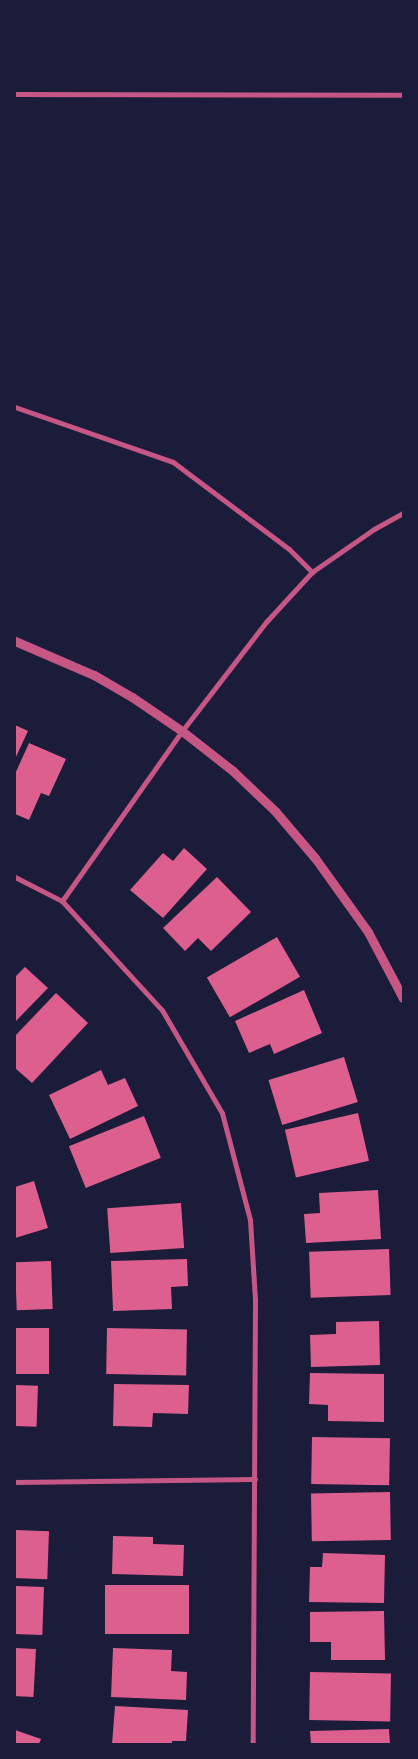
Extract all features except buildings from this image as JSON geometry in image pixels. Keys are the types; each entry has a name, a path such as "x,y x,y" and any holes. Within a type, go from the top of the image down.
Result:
{"street":[{"path":"15,94 403,95"},
{"path":"15,407 172,462 289,549 312,572"},
{"path":"62,901 182,731 266,622 312,572 374,529 403,513"},
{"path":"15,641 94,675 182,731 233,771 275,811 315,858 368,932 403,998"},
{"path":"15,877 62,901 162,1010 222,1114 250,1220 255,1300 253,1744"},
{"path":"15,1482 255,1479"}]}
